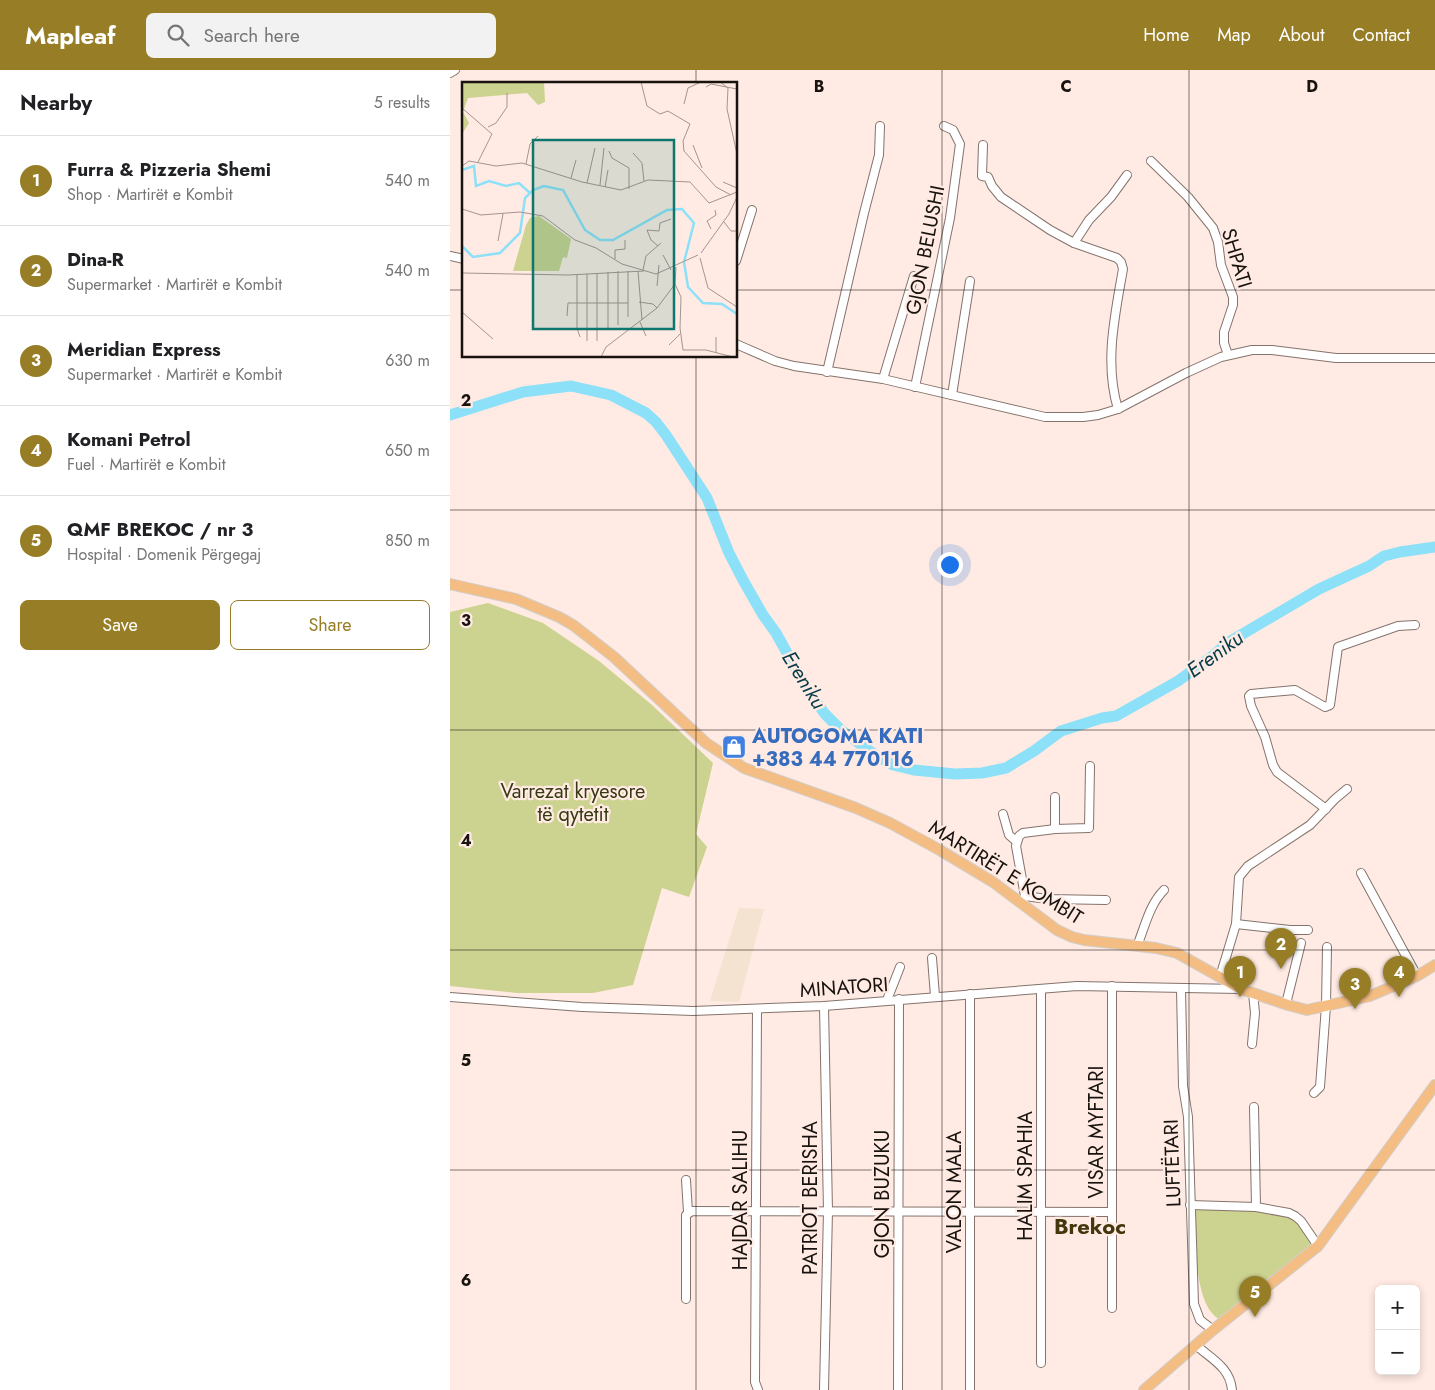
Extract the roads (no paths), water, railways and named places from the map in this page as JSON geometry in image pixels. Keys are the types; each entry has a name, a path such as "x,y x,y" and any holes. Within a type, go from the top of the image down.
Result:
{"main road":[{"name":"MARTIRËT E KOMBIT","path":"450,584 516,599 559,616 614,657 706,743 744,768 856,808 890,823 1023,899 1057,930 1072,937 1156,948 1176,954 1241,989 1307,1010 1370,996 1417,976 1435,965"},
{"path":"1144,1390 1213,1330 1318,1246 1435,1085"}],"street":[{"path":"450,73 455,70"},
{"path":"827,372 879,155 880,126"},
{"name":"GJON BELUSHI","path":"915,387 950,218 960,144 953,130 944,126"},
{"path":"983,145 982,176 988,177 992,186 1001,197 1050,230 1074,243 1117,258 1121,262 1122,269 1114,322 1111,362 1114,396 1118,409"},
{"name":"SHPATI","path":"1151,161 1188,197 1213,228 1218,242 1221,264 1233,297 1233,305 1224,332 1224,343 1228,354"},
{"path":"1074,243 1088,220 1111,197 1127,175"},
{"path":"738,255 752,210"},
{"path":"884,379 914,276"},
{"path":"952,395 970,281"},
{"path":"738,345 776,361 794,366 884,379 1045,417 1083,417 1118,409 1186,373 1228,354 1252,350 1272,350 1336,358 1435,358"},
{"path":"1326,809 1277,772 1272,765 1249,696 1251,694 1295,690 1328,707 1330,705 1338,647 1398,626 1415,625"},
{"path":"1090,766 1089,828 1055,828 1023,833 1016,842 1023,899 1106,900"},
{"path":"1220,977 1236,924 1239,877 1248,866 1310,825 1347,789"},
{"path":"1055,797 1055,828"},
{"path":"1003,814 1009,835 1016,842"},
{"path":"1361,873 1417,976"},
{"path":"1137,946 1157,898 1164,890"},
{"path":"1236,924 1308,930"},
{"path":"1286,1004 1301,943"},
{"path":"1314,1094 1320,1087 1326,1006 1327,947"},
{"path":"932,958 935,996"},
{"path":"888,1000 900,966"},
{"name":"MINATORI","path":"450,997 644,1010 693,1011 757,1010 935,996 1112,986 1241,989"},
{"name":"VISAR MYFTARI","path":"1112,986 1112,1308"},
{"name":"HALIM SPAHIA","path":"1041,989 1041,1363"},
{"name":"LUFTËTARI","path":"1181,989 1183,1086 1188,1117 1194,1304 1200,1320 1213,1330"},
{"path":"1252,1044 1256,1013 1253,993"},
{"name":"VALON MALA","path":"970,994 970,1390"},
{"name":"GJON BUZUKU","path":"898,1390 899,999"},
{"name":"PATRIOT BERISHA","path":"824,1006 828,1212 824,1390"},
{"name":"HAJDAR SALIHU","path":"757,1010 755,1382 758,1390"},
{"path":"1254,1107 1256,1207"},
{"path":"686,1180 688,1212 686,1215 686,1299"},
{"path":"1190,1205 1256,1207 1295,1216 1305,1226 1318,1246"},
{"path":"688,1212 1111,1212"},
{"path":"1196,1345 1226,1372 1231,1379 1232,1390"}],"waterway":[{"name":"Ereniku","path":"450,415 523,392 571,386 611,395 646,413 666,435 707,498 729,553 743,580 763,615 776,633 807,689 825,714 842,731 874,754 893,765 914,770 955,774 982,773 1006,768 1034,751 1061,731 1102,718 1116,716 1178,681 1229,642 1319,589 1369,566 1384,556 1435,547"}],"place":[{"name":"AUTOGOMA KATI +383 44 770116","path":"734,747"},
{"name":"Dina-R","path":"1281,969"},
{"name":"Furra & Pizzeria Shemi","path":"1240,997"},
{"name":"Komani Petrol","path":"1399,997"},
{"name":"Meridian Express","path":"1355,1009"},
{"name":"QMF BREKOC / nr 3","path":"1255,1317"}],"district":[{"name":"Brekoc","path":"1090,1226"}],"park label":[{"name":"Varrezat kryesore të qytetit","path":"573,802"}]}
